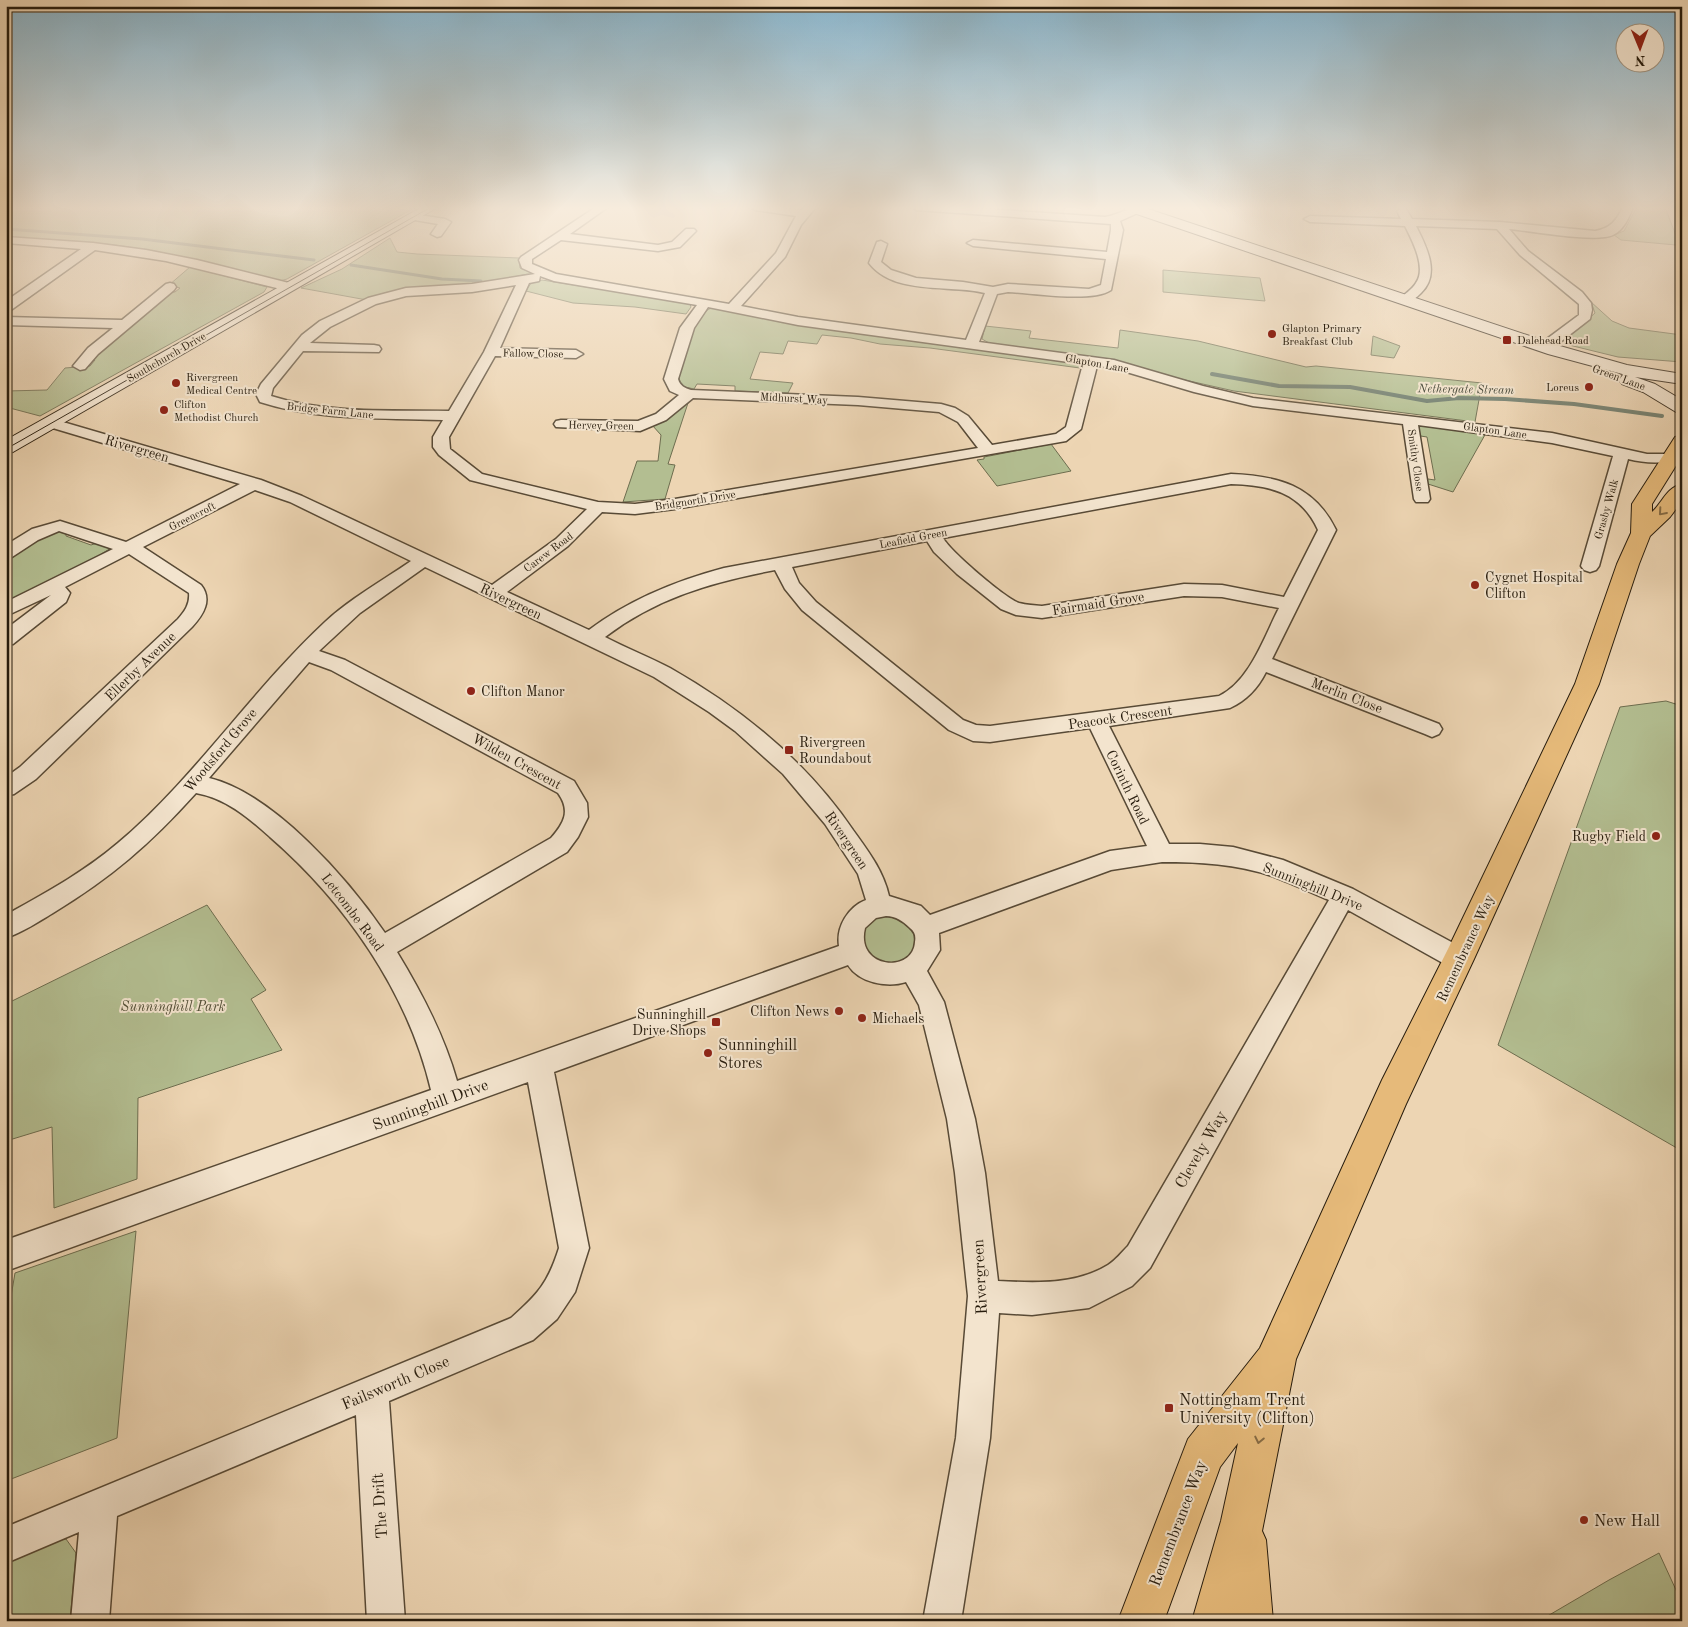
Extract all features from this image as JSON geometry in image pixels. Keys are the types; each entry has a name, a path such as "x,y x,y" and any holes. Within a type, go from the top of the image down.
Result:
{"highway":[{"name":"Remembrance Way","path":"1215,1621 1243,1521 1276,1358 1394,1092 1459,959 1587,684 1628,564 1641,533 1642,504 1659,463 1682,441"},
{"name":"Remembrance Way","path":"1641,533 1663,513 1672,499 1682,490"},
{"name":"Remembrance Way","path":"1140,1621 1203,1454 1276,1358"},
{"path":"1243,1521 1250,1621"}],"street":[{"path":"6,307 40,283"},
{"path":"273,283 289,287"},
{"name":"Southchurch Drive","path":"6,448 296,283"},
{"name":"Bridge Farm Lane","path":"454,416 343,413 290,407 265,399 263,394 266,387 307,338 325,324 347,312 388,296 425,290 479,288 508,283"},
{"name":"Bridgnorth Drive","path":"523,283 491,352 441,438 441,447 444,452 472,475 598,507 635,508 675,504 1052,440 1069,434 1073,429 1091,360"},
{"name":"Glapton Lane","path":"592,283 837,327 1114,364 1199,389 1253,402 1552,438 1622,452 1659,463"},
{"path":"731,309 755,283"},
{"path":"941,283 979,286 993,290 1008,288 1083,293 1101,291 1109,283"},
{"name":"Green Lane","path":"1355,283 1550,349 1625,370 1682,379"},
{"path":"1405,300 1423,283"},
{"path":"1550,349 1584,316 1586,310 1584,303 1574,291 1564,283"},
{"path":"80,366 93,351 125,324 172,289"},
{"path":"971,345 993,290"},
{"path":"690,394 674,388 671,379 687,328 704,304"},
{"path":"6,321 125,324"},
{"path":"299,347 366,346"},
{"name":"Green Lane","path":"1550,349 1581,364 1649,388 1682,408"},
{"name":"Fallow Close","path":"491,352 576,354"},
{"name":"Green Lane","path":"1589,359 1642,366 1682,368"},
{"name":"Hervey Green","path":"561,424 640,426 661,418 690,394"},
{"name":"Midhurst Way","path":"690,394 941,408 953,411 962,417 988,451"},
{"name":"Smithy Close","path":"1410,420 1422,499"},
{"name":"Rivergreen","path":"51,423 255,483 296,499 661,672 694,691 754,734 784,761 815,794 843,831 871,876 879,906"},
{"name":"Grasby Walk","path":"1590,566 1622,452"},
{"name":"Leafield Green","path":"590,639 610,623 681,586 724,574 1199,484 1231,479 1251,479"},
{"name":"Peacock Crescent","path":"781,563 791,585 809,606 956,726 973,733 990,734 1223,703 1234,697 1251,682 1327,530 1323,518 1304,497 1269,482 1251,479"},
{"name":"Greencroft","path":"6,610 255,483"},
{"name":"Carew Road","path":"493,593 566,539 585,523 598,507"},
{"path":"6,553 31,536 49,527 60,526 129,548"},
{"name":"Fairmaid Grove","path":"932,535 940,548 962,570 1008,604 1029,611 1042,612 1184,590 1222,591 1291,604"},
{"name":"Ellerby Avenue","path":"6,788 28,773 193,614 199,602 198,593 129,548"},
{"name":"Woodsford Grove","path":"6,927 49,903 97,872 140,838 193,784 274,687 334,626 424,560"},
{"path":"6,639 55,604 61,593 52,587"},
{"name":"Wilden Crescent","path":"306,654 338,665 566,787 574,796 577,811 573,829 559,845 381,948"},
{"name":"Merlin Close","path":"1261,662 1432,729"},
{"name":"Corinth Road","path":"1096,720 1162,853"},
{"name":"Letcombe Road","path":"193,784 218,789 255,810 290,839 323,872 351,906 381,948 417,1010 440,1069 447,1098"},
{"name":"Sunninghill Drive","path":"926,927 1110,861 1162,853 1200,853 1232,857 1275,867 1344,896 1459,959"},
{"name":"Clevely Way","path":"984,1296 1032,1299 1089,1292 1121,1275 1139,1257 1344,896"},
{"path":"879,906 907,909 918,917 926,927 929,946 926,955 912,969 899,974 879,972 861,963 854,952 850,941 852,929 858,919 867,911 879,906"},
{"name":"Sunninghill Drive","path":"6,1256 854,952"},
{"name":"Rivergreen","path":"912,969 931,1002 961,1119 970,1173 984,1296 973,1438 942,1621"},
{"name":"Failsworth Close","path":"6,1544 522,1328 546,1308 564,1281 574,1248 539,1065"},
{"name":"The Drift","path":"372,1392 386,1621"},
{"path":"90,1621 100,1505"}],"green space":[{"path":"171,283 251,283 267,287 264,292 40,416 6,407 6,391 47,390 65,368 90,366 95,360 90,359 169,292 175,292 180,288 169,285"},
{"path":"312,283 484,283 469,286 404,289 367,300 301,288"},
{"path":"531,283 561,283 682,302 690,304 691,307 686,314 635,307 573,303 526,291"},
{"path":"1163,283 1261,283 1265,301 1163,292"},
{"path":"1591,302 1612,321 1629,328 1682,335 1682,362 1618,357 1569,345 1571,342 1565,340 1595,313"},
{"path":"712,308 805,326 1077,363 1080,365 1080,368 930,348 880,344 822,335 817,344 788,341 783,354 760,352 750,379 793,383 788,393 735,391 735,386 697,384 694,389 681,386 679,379 680,369 693,330 699,319 706,311"},
{"path":"985,326 1031,331 1029,338 1118,348 1120,330 1198,341 1306,367 1316,366 1482,383 1475,422 1234,391 1176,378 1115,360 989,343 982,339"},
{"path":"1373,336 1400,346 1394,358 1371,355"},
{"path":"688,403 668,464 675,465 665,499 623,502 637,461 658,461 661,435 652,425 669,417"},
{"path":"1421,426 1486,433 1453,492 1428,484 1421,478 1435,480 1427,437 1414,435 1417,428"},
{"path":"1051,444 1071,471 997,486 977,460 984,459 984,457"},
{"path":"56,529 66,532 66,536 91,545 97,543 111,548 85,564 6,603 7,557"},
{"path":"1666,701 1682,706 1682,1151 1498,1045 1620,707"},
{"name":"Sunninghill Park","path":"207,905 266,990 251,999 282,1050 138,1098 137,1179 54,1208 52,1127 6,1141 6,1004"},
{"path":"879,916 899,916 914,928 917,944 907,959 888,964 870,958 861,934 864,926"},
{"path":"136,1231 117,1438 6,1481 6,1326 15,1273"},
{"path":"66,1539 76,1553 70,1621 6,1621 6,1558 47,1541"},
{"path":"1659,1553 1682,1603 1682,1617 1678,1621 1539,1621 1609,1580"}],"waterway":[{"name":"Nethergate Stream","path":"1212,374 1279,386 1350,387 1427,401 1459,398 1505,399 1574,404 1662,416"}],"tram line":[{"path":"6,449 298,283"}],"place":[{"name":"Glapton Primary Breakfast Club","path":"1272,334"},
{"name":"Dalehead Road","path":"1507,340"},
{"name":"Rivergreen Medical Centre","path":"176,383"},
{"name":"Loreus","path":"1589,387"},
{"name":"Clifton Methodist Church","path":"164,410"},
{"name":"Cygnet Hospital Clifton","path":"1475,585"},
{"name":"Clifton Manor","path":"471,691"},
{"name":"Rivergreen Roundabout","path":"789,750"},
{"name":"Rugby Field","path":"1656,836"},
{"name":"Clifton News","path":"839,1011"},
{"name":"Michaels","path":"862,1018"},
{"name":"Sunninghill Drive Shops","path":"716,1022"},
{"name":"Sunninghill Stores","path":"708,1053"},
{"name":"Nottingham Trent University (Clifton)","path":"1169,1408"},
{"name":"New Hall","path":"1584,1520"}]}
